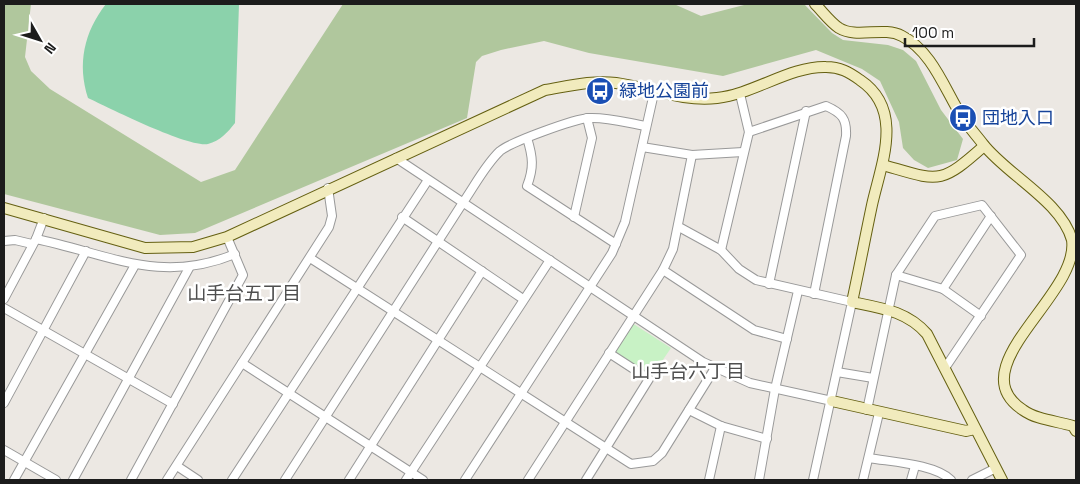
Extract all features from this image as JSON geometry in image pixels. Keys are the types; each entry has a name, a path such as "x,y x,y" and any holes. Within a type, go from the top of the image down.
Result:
{"street":[{"path":"815,4 833,23 848,32 876,31 903,36 931,62 963,118 984,146 1066,223 1073,242 1070,266 1064,283 1016,346 1008,361 1005,378 1007,391 1012,401 1024,411 1073,426 1076,431"},
{"path":"4,208 145,248 193,247 227,237 328,188 545,90 584,83 604,82 693,99 740,94 803,70 825,67 846,70 869,86 881,103 886,121 884,165 874,199 836,372 832,401 813,480"},
{"path":"465,480 591,287 616,244 625,222 654,93"},
{"path":"720,250 749,132 740,94"},
{"path":"749,132 806,111 826,106 839,112 847,122 846,136 814,294"},
{"path":"769,284 806,111"},
{"path":"285,480 488,164 501,150 527,138 587,118 610,118 646,126"},
{"path":"574,217 592,138 587,118"},
{"path":"527,138 534,160 528,186 616,244"},
{"path":"884,165 937,178 948,175 962,167 984,146"},
{"path":"642,147 692,155 743,152"},
{"path":"528,480 663,270 673,249 679,227 692,155"},
{"path":"396,158 462,204 715,368 750,383 775,389 966,431 975,429"},
{"path":"232,480 355,288 428,180"},
{"path":"167,480 329,228 332,216 328,188"},
{"path":"866,410 896,275 931,220 938,214 980,204 1021,255 945,368"},
{"path":"943,289 991,216"},
{"path":"4,298 34,242 44,218"},
{"path":"402,218 523,299"},
{"path":"679,227 720,250 739,269 756,280 798,291 899,312 918,323 927,334 1002,480"},
{"path":"131,480 244,275 227,237"},
{"path":"4,241 34,242 86,251 134,265 189,268 235,254"},
{"path":"4,403 45,331 86,251"},
{"path":"310,258 438,342 631,464 653,461 662,453 715,368"},
{"path":"406,480 550,260"},
{"path":"14,480 134,265"},
{"path":"73,480 189,268"},
{"path":"663,270 754,330 787,340"},
{"path":"349,480 482,271"},
{"path":"896,275 943,289 981,316"},
{"path":"759,480 775,389 798,291"},
{"path":"4,308 174,404"},
{"path":"586,480 649,379 609,353"},
{"path":"242,363 423,480"},
{"path":"836,372 873,378"},
{"path":"688,410 721,426 767,439"},
{"path":"863,480 879,413"},
{"path":"708,480 721,426"},
{"path":"4,450 56,480"},
{"path":"869,458 942,473 951,480"},
{"path":"176,466 198,480"},
{"path":"911,480 915,466"},
{"path":"972,480 996,468"}],"green space":[{"path":"4,4 31,4 25,57 31,71 50,89 201,182 235,170 343,4 674,4 701,16 748,4 804,4 832,33 843,40 888,45 903,50 916,61 941,110 963,139 957,160 928,168 914,160 903,148 899,122 880,81 862,69 816,50 723,76 589,53 544,41 501,50 482,56 476,62 467,118 195,233 160,235 4,194"},
{"path":"106,4 239,4 235,123 230,130 216,141 208,144 198,144 167,134 88,98 83,73 85,49 92,26"},
{"path":"632,323 671,348 651,377 612,352"}],"place":[{"name":"緑地公園前","path":"600,91"},
{"name":"団地入口","path":"963,118"}],"district":[{"name":"山手台五丁目","path":"244,293"},
{"name":"山手台六丁目","path":"688,371"}]}
